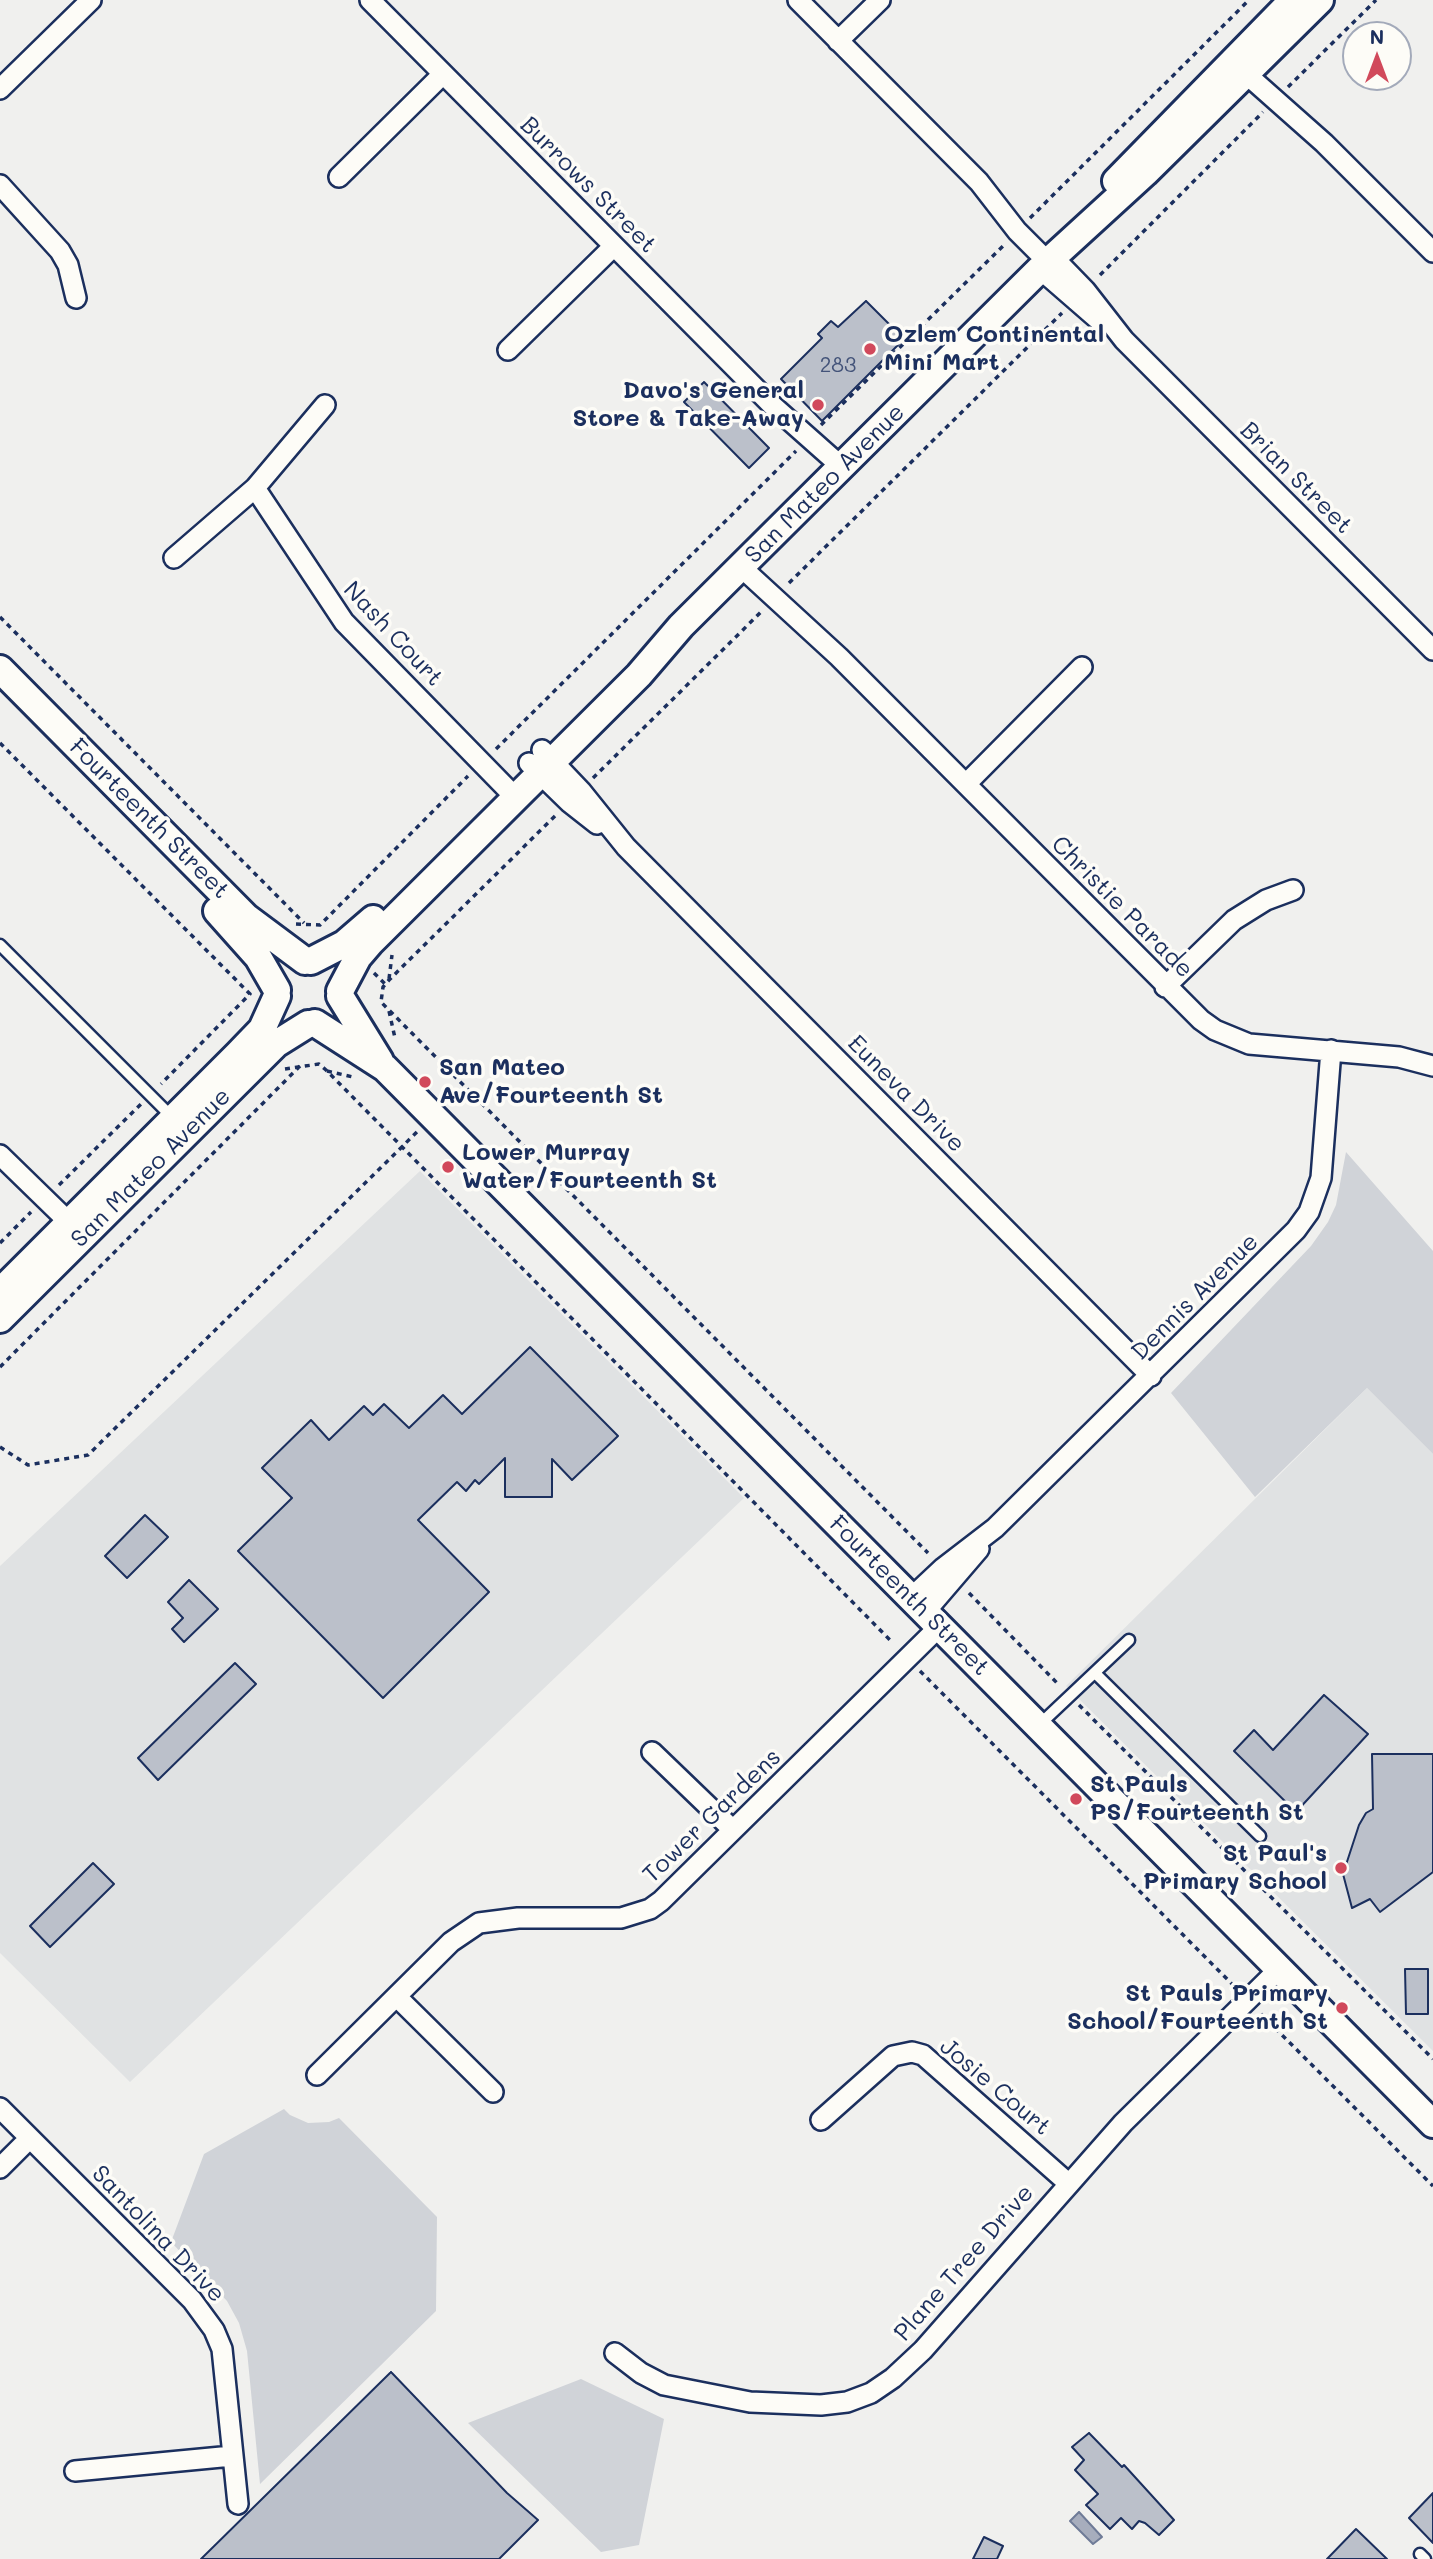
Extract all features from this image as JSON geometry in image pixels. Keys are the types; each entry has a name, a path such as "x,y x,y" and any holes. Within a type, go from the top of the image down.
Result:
{"street":[{"path":"0,89 91,0"},
{"name":"Burrows Street","path":"370,0 838,473"},
{"name":"Brian Street","path":"798,0 1022,226 1079,295 1433,650"},
{"path":"838,41 880,0"},
{"name":"San Mateo Avenue","path":"340,994 358,957 370,943 639,655 681,626 1050,260 1145,173 1244,62 1293,0"},
{"name":"San Mateo Avenue","path":"1244,62 1320,0"},
{"path":"1244,62 1433,252"},
{"path":"339,177 443,74"},
{"path":"0,185 60,251 68,265 76,298"},
{"path":"508,350 614,246"},
{"path":"174,558 255,488 325,405"},
{"name":"Nash Court","path":"255,488 344,622 511,792"},
{"name":"Christie Parade","path":"746,562 1165,987 1201,1020 1249,1044 1399,1056 1433,1066"},
{"path":"966,784 1082,667"},
{"name":"Fourteenth Street","path":"0,669 246,917 308,961"},
{"name":"Fourteenth Street","path":"0,693 234,927 258,957 277,993"},
{"name":"Euneva Drive","path":"541,762 1151,1376"},
{"name":"San Mateo Avenue","path":"308,961 361,931 511,792"},
{"path":"1165,987 1234,920 1259,904 1293,890"},
{"path":"308,961 328,968 334,974 340,994 331,1014 311,1024 299,1023 284,1012 277,993 283,974 308,961"},
{"name":"San Mateo Avenue","path":"181,1126 261,1029 277,993"},
{"name":"Fourteenth Street","path":"340,994 385,1068 1433,2124"},
{"name":"San Mateo Avenue","path":"0,1292 76,1229 181,1126 276,1044 311,1024"},
{"name":"Fourteenth Street","path":"311,1024 385,1068"},
{"name":"Dennis Avenue","path":"925,1612 949,1574 1296,1230 1309,1212 1317,1193 1324,1158 1331,1050"},
{"path":"0,1155 76,1229"},
{"name":"San Mateo Avenue","path":"0,1319 76,1229"},
{"name":"Tower Gardens","path":"317,2075 450,1942 479,1923 517,1918 621,1918 650,1909 907,1658 925,1612"},
{"path":"652,1752 733,1830"},
{"name":"Plane Tree Drive","path":"615,2353 641,2373 664,2385 750,2402 821,2405 847,2402 872,2393 923,2350 1068,2183 1279,1969"},
{"path":"397,1997 493,2092"},
{"name":"Josie Court","path":"821,2120 892,2056 912,2052 923,2055 1068,2183"},
{"name":"Santolina Drive","path":"0,2108 192,2300 210,2323 222,2349 238,2504"},
{"path":"0,2168 30,2138"},
{"path":"75,2471 232,2456"}],"lane":[{"path":"0,945 181,1126"},
{"path":"1038,1727 1129,1640"},
{"path":"1095,1673 1260,1836"}],"path":[{"path":"294,924 320,925 1249,0"},
{"path":"1376,0 389,980 383,987 381,1002 1433,2059"},
{"path":"0,617 305,925"},
{"path":"0,743 250,994 241,1004"},
{"path":"0,1367 300,1066 319,1064 1433,2186"},
{"path":"0,1447 28,1465 88,1455 433,1116"},
{"path":"0,1242 44,1199"}],"shaded area":[{"path":"1346,1152 1433,1251 1433,1454 1367,1388 1255,1497 1171,1393 1311,1246 1336,1205"},
{"path":"420,1171 744,1498 130,2082 0,1953 0,1566"},
{"name":"St Paul's Primary School","path":"1367,1388 1433,1454 1433,2051 1066,1686"},
{"path":"284,2109 290,2115 308,2123 329,2122 339,2118 437,2217 436,2311 260,2484 247,2351 239,2323 227,2301 171,2242 204,2154"},
{"path":"581,2379 664,2419 639,2545 601,2552 468,2423"}],"water":[{"path":"1079,2512 1102,2537 1093,2544 1070,2521"}],"building":[{"path":"866,301 904,339 822,421 781,379 822,338 818,334 831,321 838,327"},
{"path":"704,382 769,448 749,468 684,402"},
{"path":"530,1347 618,1436 572,1480 552,1459 552,1497 505,1497 505,1458 479,1484 475,1480 466,1491 457,1482 418,1520 489,1592 383,1698 238,1551 292,1498 262,1468 311,1420 329,1440 364,1406 373,1415 384,1404 409,1428 443,1395 462,1414"},
{"path":"145,1515 168,1537 127,1578 105,1556"},
{"path":"189,1580 218,1609 184,1642 172,1629 183,1618 168,1602"},
{"path":"235,1663 256,1684 158,1780 138,1758"},
{"path":"1324,1695 1368,1734 1296,1812 1234,1751 1254,1730 1273,1750"},
{"path":"1372,1754 1433,1754 1433,1872 1380,1912 1370,1899 1352,1908 1343,1874 1359,1825 1366,1813 1373,1809"},
{"path":"93,1863 114,1884 50,1947 30,1926"},
{"path":"1405,1969 1428,1969 1428,2014 1406,2014"},
{"path":"391,2372 507,2493 538,2520 499,2559 201,2559"},
{"path":"1089,2433 1122,2467 1124,2465 1174,2520 1159,2535 1139,2521 1132,2529 1121,2518 1110,2529 1086,2505 1098,2494 1075,2470 1084,2460 1072,2447"},
{"path":"1433,2493 1433,2543 1409,2518"},
{"path":"1356,2529 1387,2559 1327,2559"},
{"path":"984,2537 1003,2546 997,2559 973,2559"}],"place":[{"name":"Ozlem Continental Mini Mart","path":"870,349"},
{"name":"Davo's General Store & Take-Away","path":"818,405"},
{"name":"San Mateo Ave/Fourteenth St","path":"425,1082"},
{"name":"Lower Murray Water/Fourteenth St","path":"448,1167"},
{"name":"St Pauls PS/Fourteenth St","path":"1076,1799"},
{"name":"St Paul's Primary School","path":"1341,1868"},
{"name":"St Pauls Primary School/Fourteenth St","path":"1342,2008"}]}
